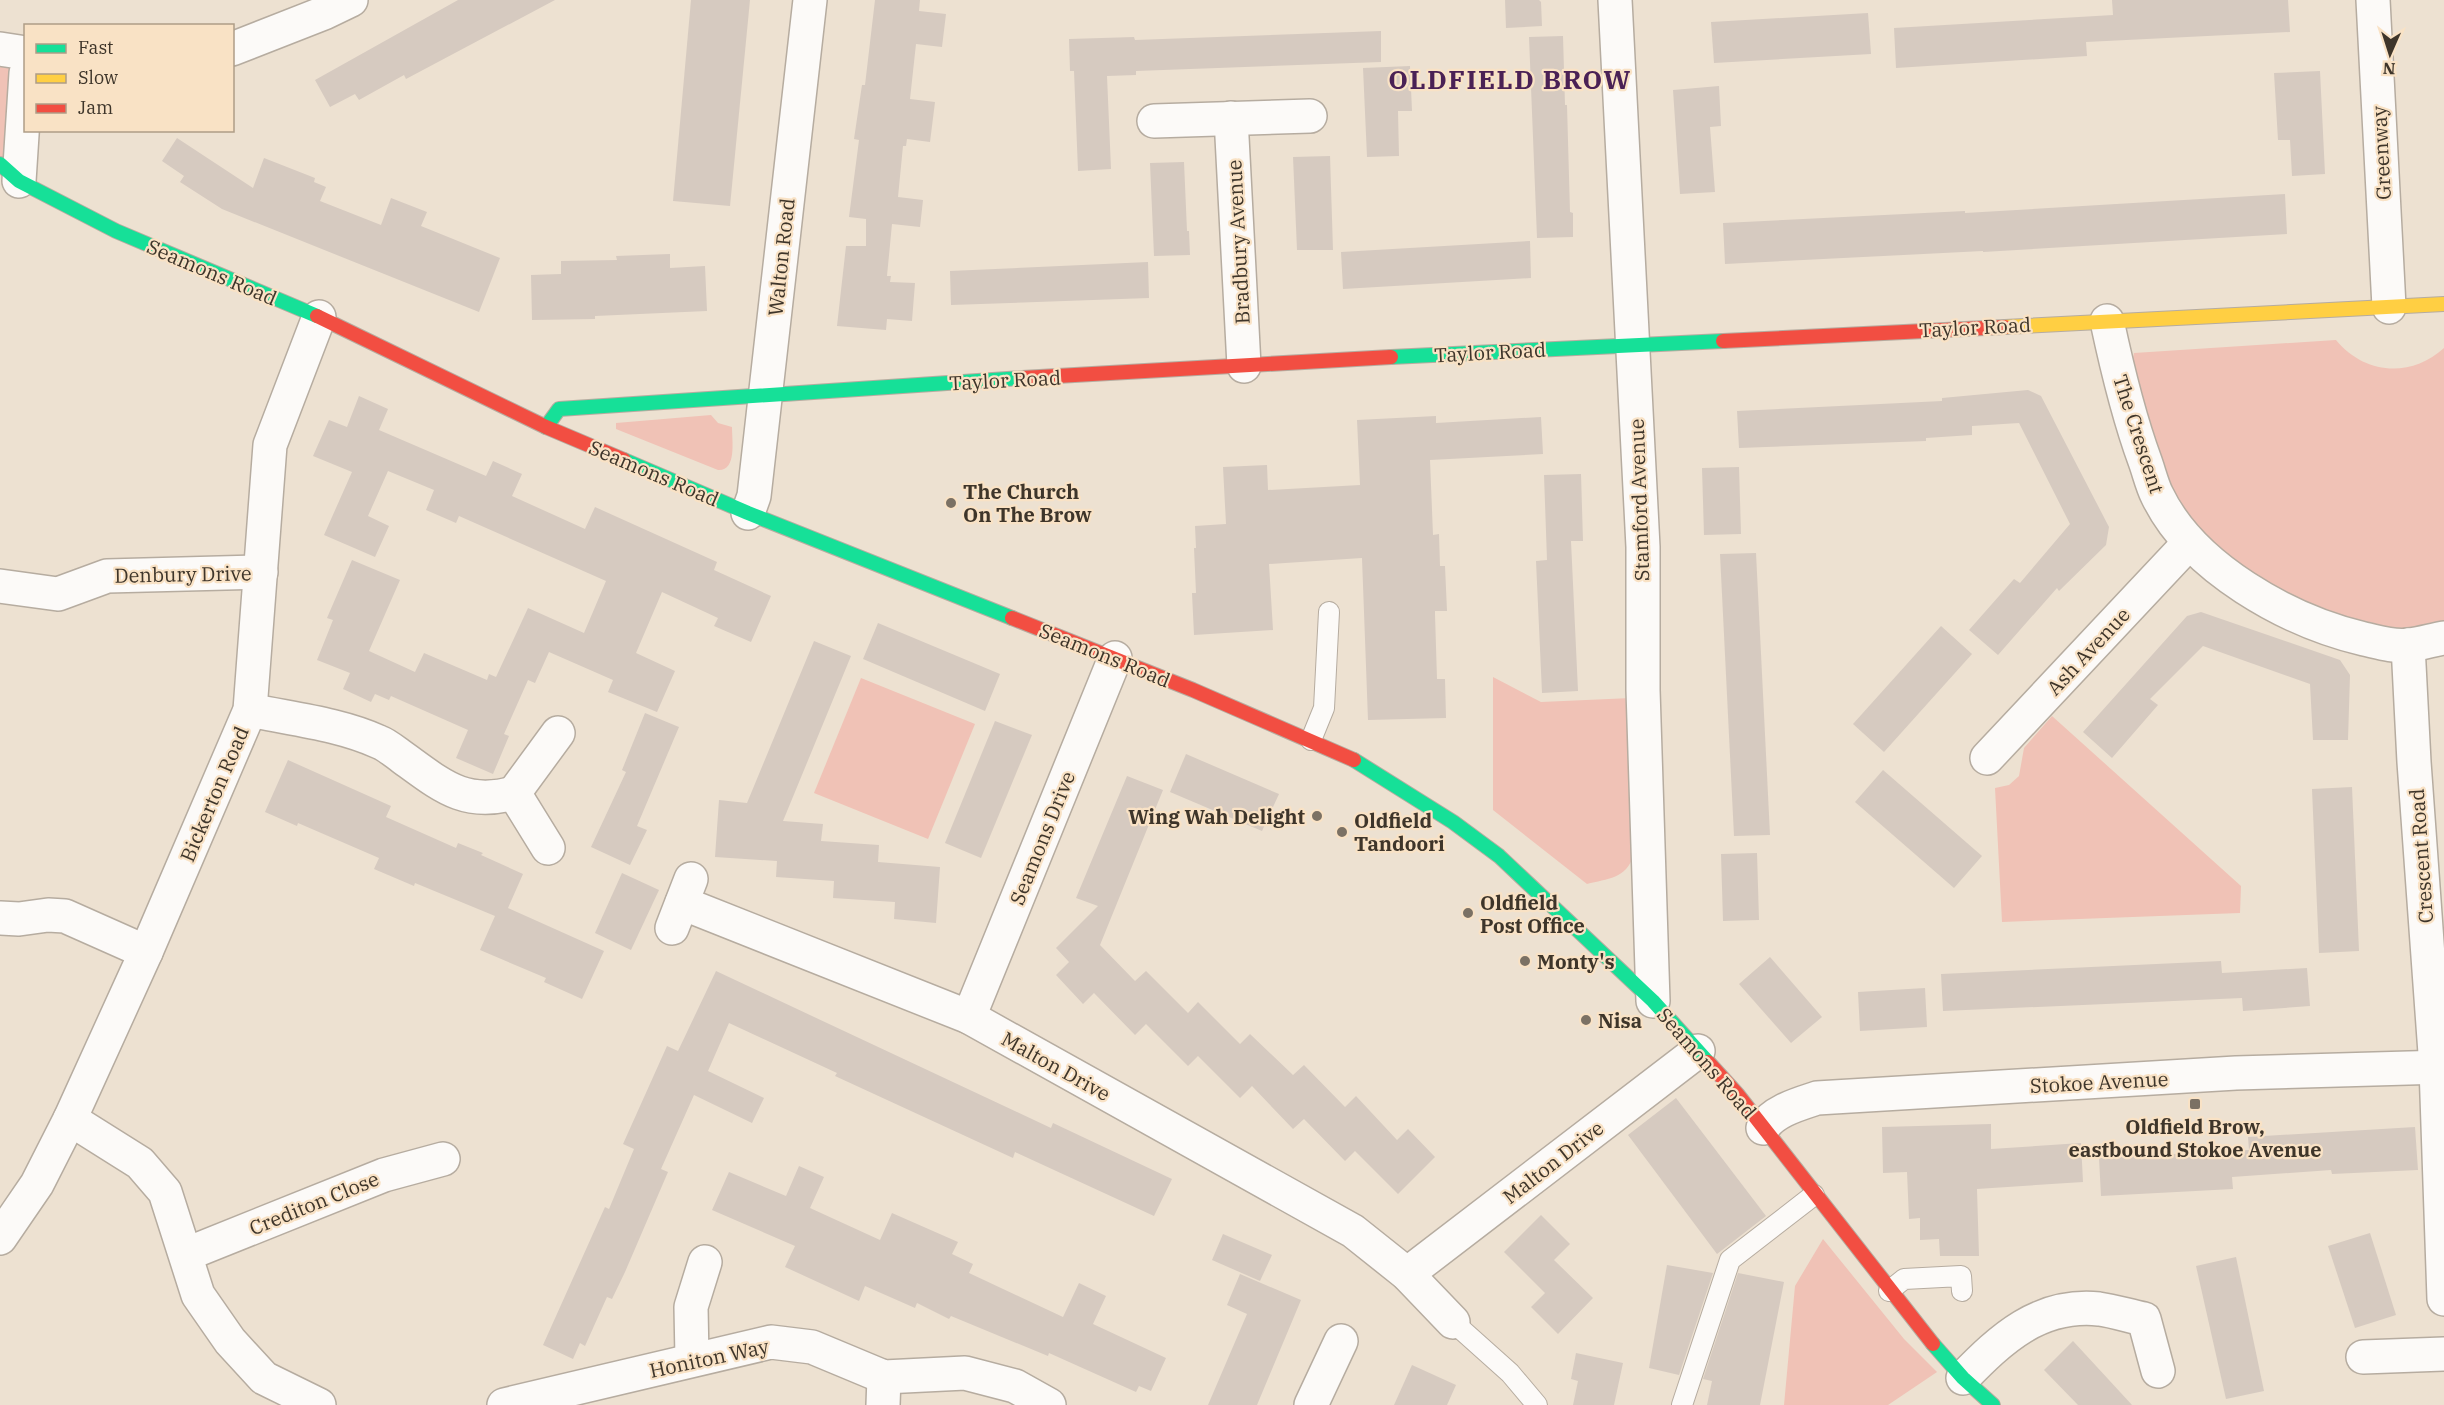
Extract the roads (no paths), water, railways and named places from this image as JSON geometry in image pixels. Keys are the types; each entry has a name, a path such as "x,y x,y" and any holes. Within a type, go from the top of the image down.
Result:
{"street":[{"path":"234,48 351,0"},
{"name":"Walton Road","path":"748,513 754,496 810,0"},
{"name":"Stamford Avenue","path":"1616,0 1643,547 1643,690 1653,1001"},
{"name":"Greenway","path":"2373,0 2389,307"},
{"path":"0,49 24,53"},
{"name":"Seamons Road","path":"24,86 10,173 116,231 319,317 546,428 748,513 1116,658 1311,740 1364,765 1453,822 1499,856 1653,1001 1738,1095 1929,1341 1963,1378 1993,1405"},
{"path":"1154,121 1310,116"},
{"name":"Bradbury Avenue","path":"1232,118 1244,366"},
{"name":"Taylor Road","path":"546,428 560,409 766,393 1632,344 2444,304"},
{"name":"Bickerton Road","path":"0,1238 37,1184 70,1119 146,952 250,710 270,445 319,317"},
{"name":"The Crescent","path":"2107,321 2135,433 2157,496 2189,543 2209,562 2240,585 2286,612 2340,633 2386,644 2408,645 2444,638"},
{"name":"Ash Avenue","path":"1987,758 2189,543"},
{"name":"Denbury Drive","path":"0,586 58,594 106,576 176,572 261,573"},
{"name":"Crescent Road","path":"2408,645 2414,762 2440,1067 2444,1299"},
{"name":"Seamons Drive","path":"969,1017 1116,658"},
{"path":"250,710 344,730 380,742 438,782 455,792 473,798 493,799 514,793 558,733"},
{"path":"514,793 548,848"},
{"name":"Malton Drive","path":"682,903 969,1017 1353,1231 1407,1274 1453,1322"},
{"path":"0,918 65,916 146,952"},
{"name":"Malton Drive","path":"1407,1274 1698,1051"},
{"name":"Stokoe Avenue","path":"1763,1128 1767,1121 1794,1105 1817,1098 2236,1073 2440,1067"},
{"path":"70,1119 140,1162 159,1184 165,1192 187,1254 198,1295 230,1341 264,1378 314,1404"},
{"name":"Crediton Close","path":"187,1254 384,1175 443,1160"},
{"path":"692,1359 691,1307 705,1262"},
{"path":"1963,1378 1997,1343 2032,1320 2065,1310 2142,1309 2158,1371"},
{"path":"1311,1405 1341,1341"},
{"name":"Honiton Way","path":"504,1405 543,1401 692,1359 771,1342 812,1347 884,1391 965,1373 1015,1386 1049,1405"},
{"path":"2363,1357 2444,1354"}],"lane":[{"path":"1311,740 1324,708 1329,612"},
{"path":"1682,1405 1730,1260 1814,1195"},
{"path":"1889,1291 1904,1279 1961,1276 1962,1292"},
{"path":"1453,1322 1510,1373 1537,1405"}],"place":[{"name":"The Church On The Brow","path":"951,503"},
{"name":"Wing Wah Delight","path":"1317,816"},
{"name":"Oldfield Tandoori","path":"1342,832"},
{"name":"Oldfield Post Office","path":"1468,913"},
{"name":"Monty's","path":"1525,961"},
{"name":"Nisa","path":"1586,1020"},
{"name":"Oldfield Brow, eastbound Stokoe Avenue","path":"2195,1104"}],"district":[{"name":"OLDFIELD BROW","path":"1510,79"}]}
